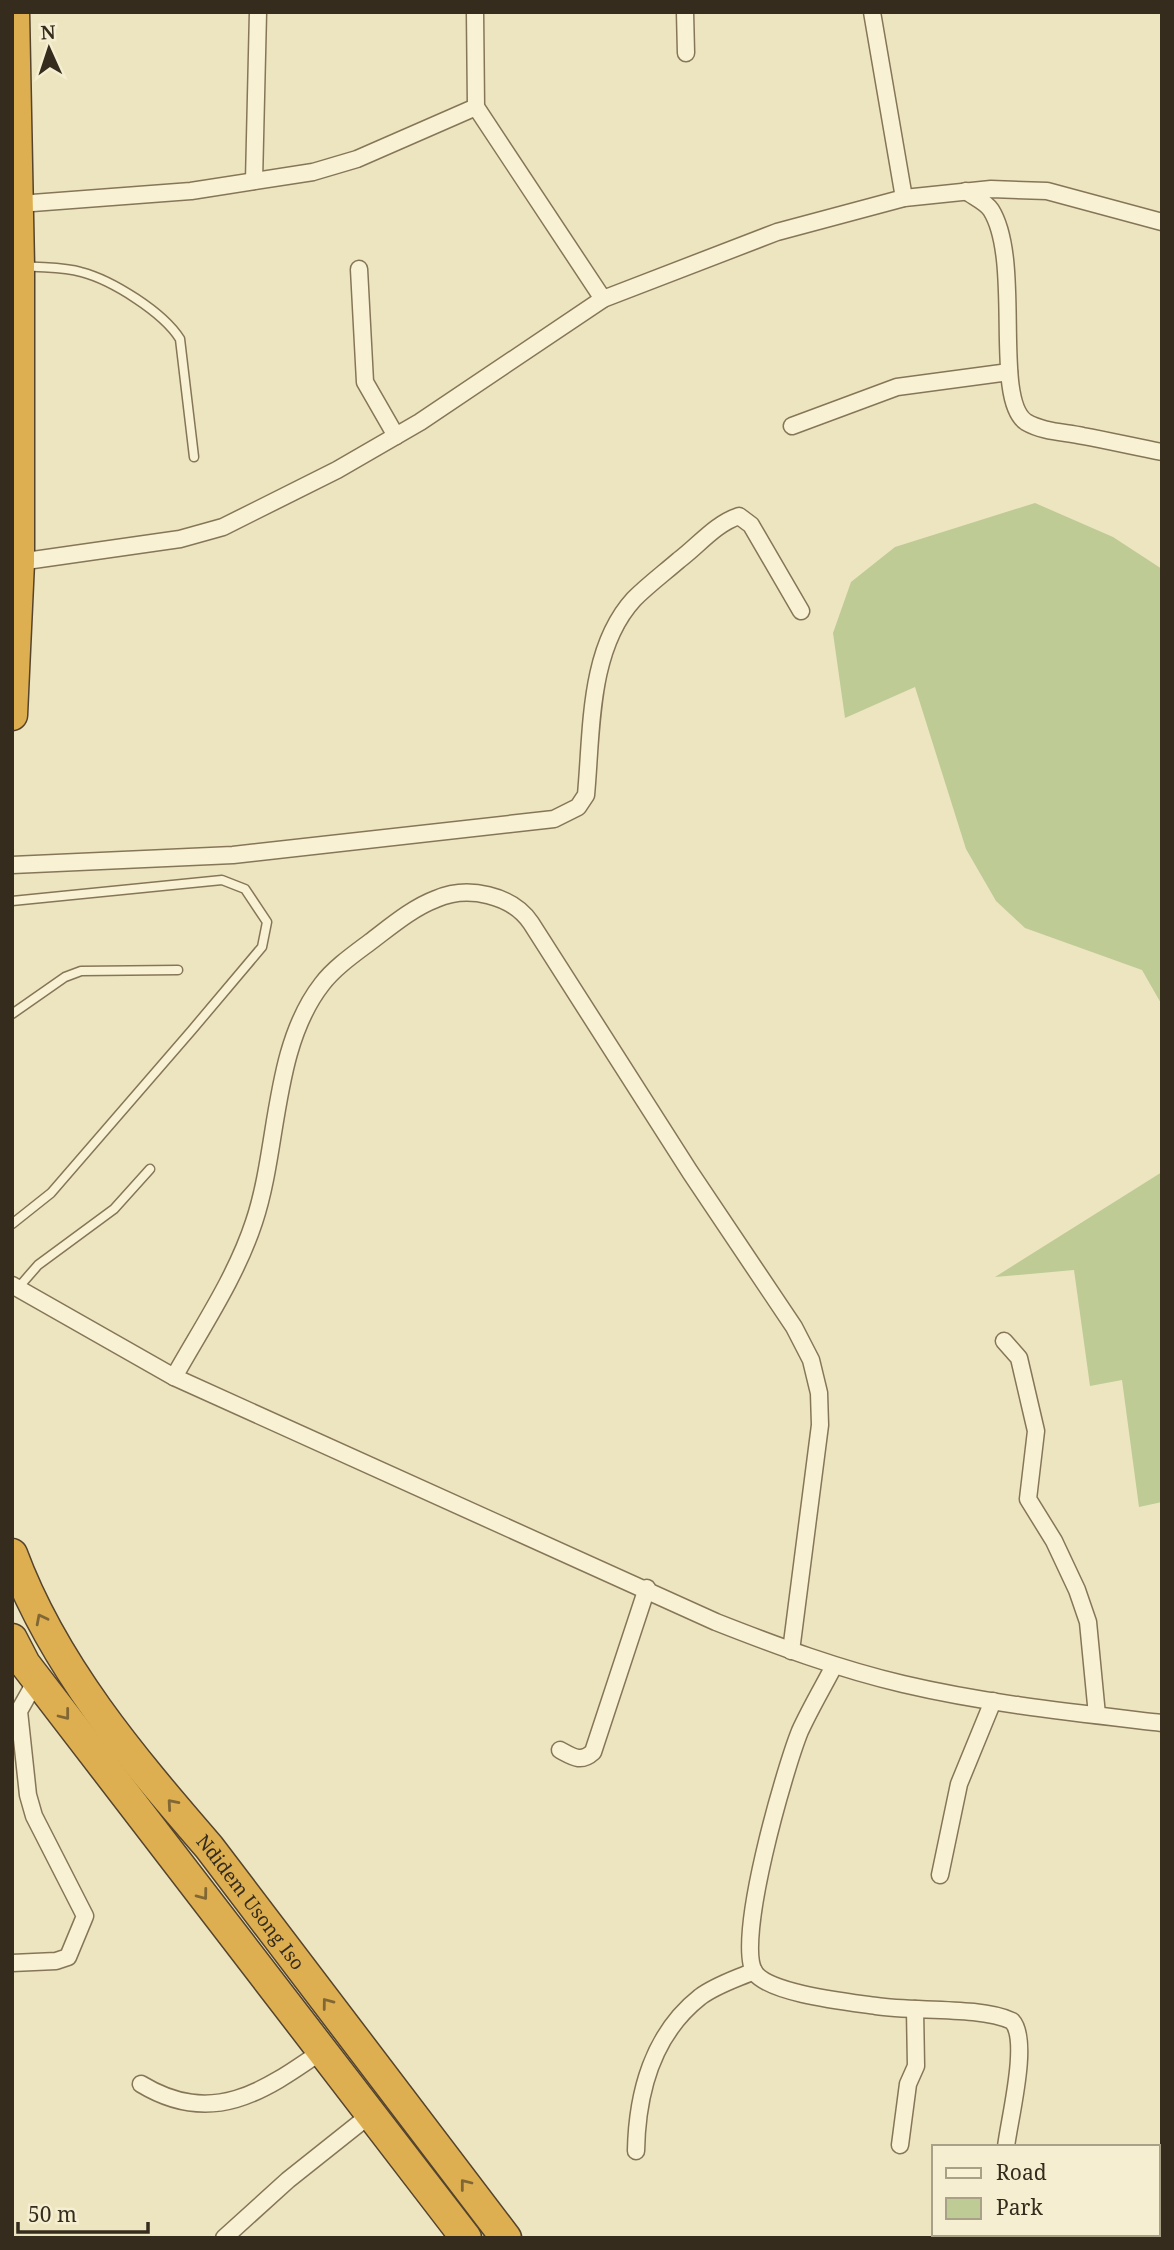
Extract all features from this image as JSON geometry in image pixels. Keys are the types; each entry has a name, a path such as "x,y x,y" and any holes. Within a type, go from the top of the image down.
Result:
{"highway":[{"path":"12,715 19,562 19,205 14,12"},
{"name":"Ndidem Usong Iso","path":"12,1554 47,1631 83,1688 159,1789 209,1847 506,2238"},
{"name":"Ndidem Usong Iso","path":"12,1639 37,1679 466,2238"}],"street":[{"path":"254,181 258,12"},
{"path":"475,12 476,107 603,299"},
{"path":"685,12 686,53"},
{"path":"872,12 904,198"},
{"path":"19,205 191,191 313,172 357,159 476,107"},
{"path":"966,191 989,208 1005,252 1009,291 1009,372 1012,399 1026,422 1046,430 1162,452"},
{"path":"19,562 180,539 223,527 396,436 603,299 777,232 904,198 966,191 1047,191 1162,222"},
{"path":"359,269 365,382 396,436"},
{"path":"793,426 897,387 1009,372"},
{"path":"12,865 233,855 554,818 578,807 586,795 603,654 616,625 633,601 660,575 725,521 739,516 751,525 801,611"},
{"path":"174,1377 237,1266 255,1221 281,1091 294,1041 322,984 398,920 437,898 465,893 506,901 522,909 690,1172 794,1327 811,1360 819,1393 820,1424 790,1651"},
{"path":"15,1287 174,1377 647,1588 716,1622 790,1651 904,1684 993,1701 1162,1723"},
{"path":"1004,1341 1019,1359 1035,1431 1028,1499 1054,1541 1081,1601 1092,1649 1097,1715"},
{"path":"560,1751 576,1759 586,1758 593,1752 647,1588"},
{"path":"834,1665 801,1731 769,1835 748,1942 754,1971 764,1982 787,1990 878,2007 998,2016 1015,2023 1019,2037 1019,2058 1006,2145"},
{"path":"12,1964 64,1959 72,1953 85,1916 34,1816 28,1795 19,1711 37,1679"},
{"path":"940,1875 958,1784 993,1701"},
{"path":"636,2151 639,2106 649,2070 668,2029 701,1996 754,1971"},
{"path":"900,2145 908,2084 916,2066 915,2009"},
{"path":"141,2084 169,2098 228,2102 249,2097 277,2082 322,2051"},
{"path":"224,2238 288,2180 371,2114"}],"lane":[{"path":"19,265 80,272 105,281 124,291 173,328 180,339 194,457"},
{"path":"12,901 222,880 245,889 267,922 262,947 51,1193 12,1224"},
{"path":"12,1014 65,977 81,971 178,970"},
{"path":"15,1287 38,1265 114,1209 150,1169"}],"green space":[{"path":"1035,503 1113,537 1162,569 1162,1005 1142,970 1025,928 996,901 966,849 915,687 845,718 833,633 851,582 895,547"},
{"path":"1162,1172 1162,1502 1139,1507 1122,1380 1090,1386 1074,1270 995,1277"}]}
